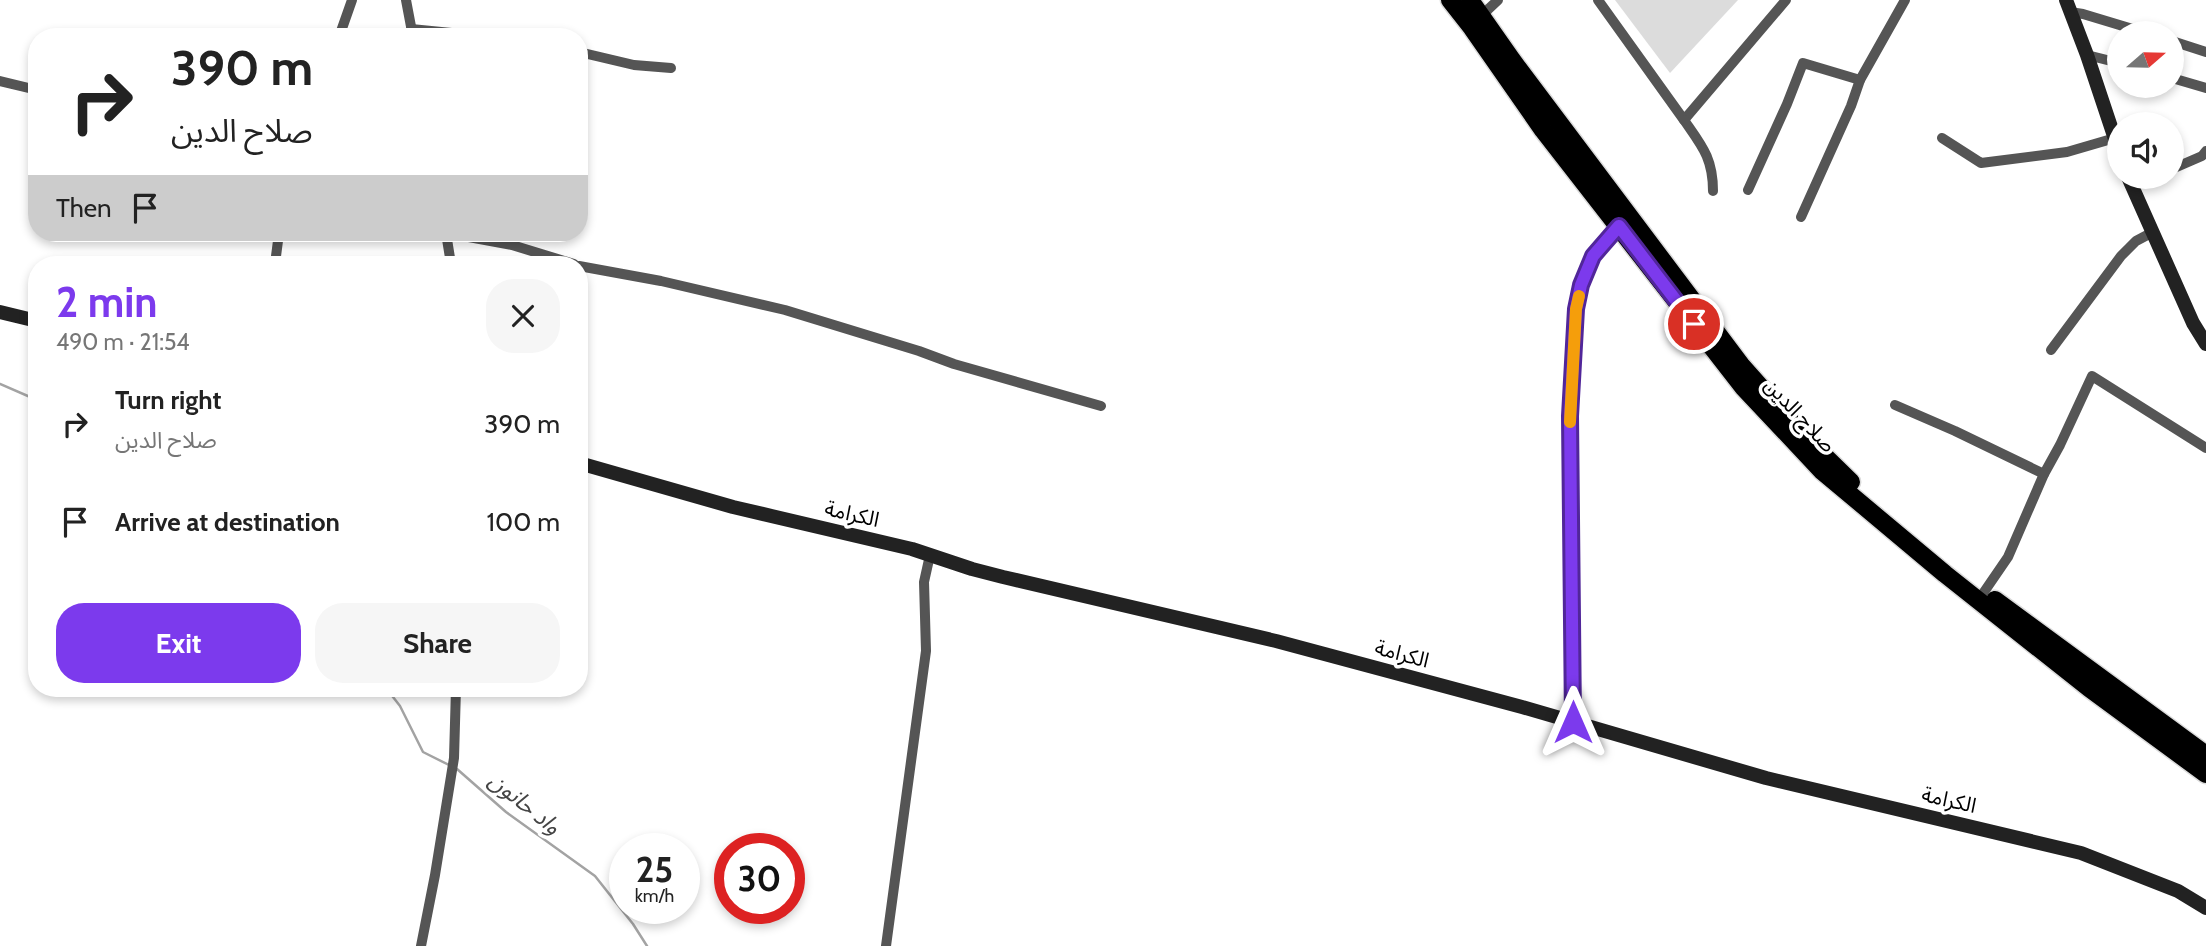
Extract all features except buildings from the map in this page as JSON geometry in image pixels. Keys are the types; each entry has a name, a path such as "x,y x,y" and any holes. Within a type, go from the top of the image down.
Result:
{"highway":[{"name":"صلاح الدين","path":"1450,0 1543,130 1743,387 1822,471 1990,610 2089,688 2206,774"},
{"name":"صلاح الدين","path":"1470,0 1741,365 1806,438 1868,498 1983,592 2206,755"}],"main road":[{"path":"2068,6 2107,114"},
{"path":"2133,189 2193,323 2206,344"},
{"path":"0,312 28,319"},
{"name":"الكرامة","path":"588,466 733,507 912,549 992,575 1276,642 1779,781 2081,853 2178,891 2206,908"}],"street":[{"path":"342,28 352,0"},
{"path":"406,0 411,28"},
{"path":"1481,16 1498,0"},
{"path":"1598,0 1702,146 1713,171 1713,191"},
{"path":"1684,120 1786,0"},
{"path":"1801,217 1860,80 1905,0"},
{"path":"2068,6 2107,21"},
{"path":"2184,45 2206,52"},
{"path":"588,54 634,65 671,68"},
{"path":"2087,55 2107,59"},
{"path":"1748,190 1803,63 1860,80"},
{"path":"0,81 28,88"},
{"path":"2184,82 2206,88"},
{"path":"1942,138 1982,163 2107,146"},
{"path":"2184,164 2202,156 2206,151"},
{"path":"1573,722 1570,416 1576,309 1581,285 1593,256 1619,226"},
{"path":"2051,350 2121,256 2136,241 2153,232"},
{"path":"496,242 548,256"},
{"path":"588,268 661,281 785,310 919,351 954,365 1101,407"},
{"path":"1983,592 2008,557 2044,474 2092,376 2206,448"},
{"path":"1895,405 2044,474"},
{"path":"886,946 926,651 924,582 930,555"},
{"path":"421,946 454,758 456,697"}],"shaded area":[{"path":"1615,0 1738,0 1670,73"}],"waterway":[{"name":"واد حانون","path":"0,384 28,396"},
{"name":"واد حانون","path":"393,697 423,752 451,766"},
{"name":"واد حانون","path":"457,769 506,812 595,876 647,946"}],"slow traffic":[{"path":"1570,422 1579,296"}],"route":[{"path":"1573,722 1570,416 1576,309 1581,285 1593,256 1619,226 1694,324"}]}
